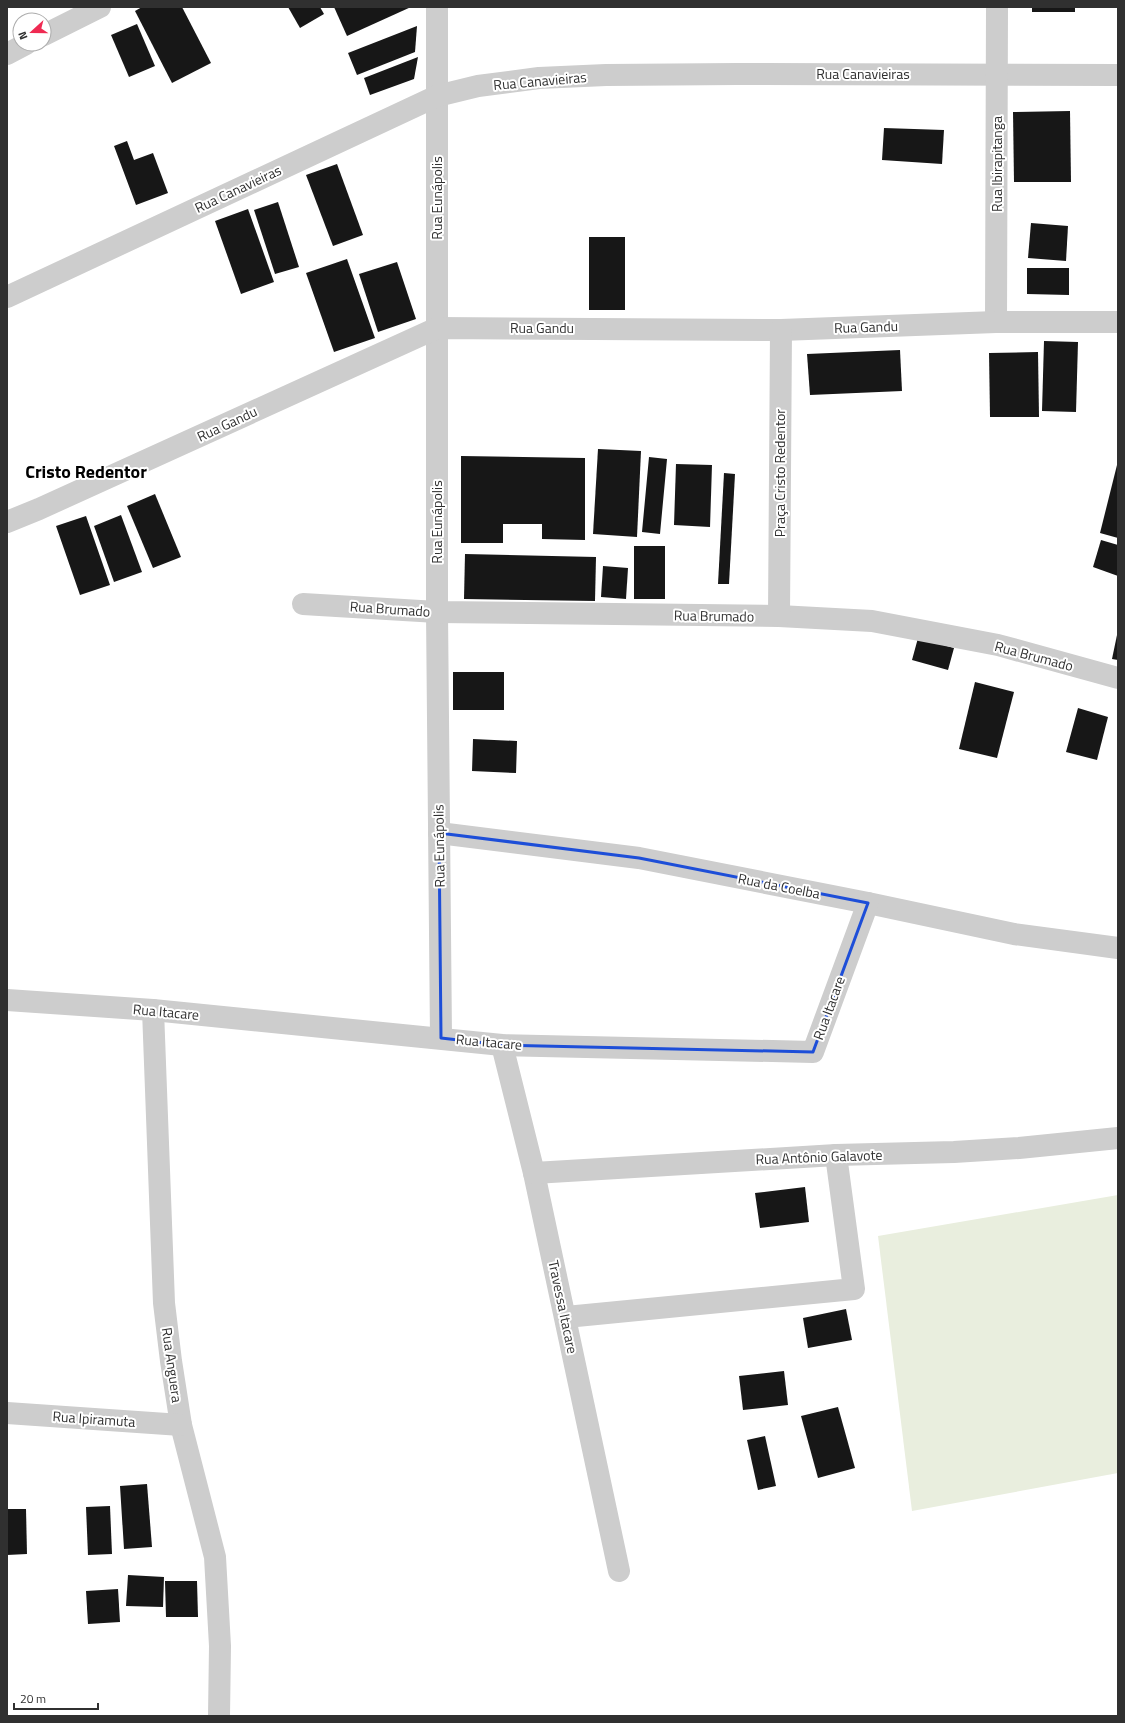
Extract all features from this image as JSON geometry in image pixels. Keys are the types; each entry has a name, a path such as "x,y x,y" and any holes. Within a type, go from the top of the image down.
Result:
{"street":[{"path":"52,31 100,7"},
{"name":"Rua Eunápolis","path":"437,7 437,612 441,1038"},
{"name":"Rua Ibirapitanga","path":"996,322 997,7"},
{"name":"Rua Canavieiras","path":"7,297 437,96 478,86 539,78 591,76 737,74 1118,75"},
{"name":"Rua Gandu","path":"7,522 39,509 437,328 781,330 996,322 1118,322"},
{"name":"Praça Cristo Redentor","path":"779,616 781,330"},
{"name":"Rua Brumado","path":"303,604 437,612 779,616 872,621 998,646 1118,678"},
{"name":"Rua da Coelba","path":"439,833 639,858 868,903 1014,934 1118,948"},
{"name":"Rua Itacare","path":"7,1000 153,1010 502,1045 813,1052 868,903"},
{"name":"Rua Anguera","path":"153,1010 164,1303 181,1425 215,1557 220,1646 219,1716"},
{"name":"Travessa Itacare","path":"502,1045 534,1173 566,1317 619,1571"},
{"name":"Rua Antônio Galavote","path":"534,1173 836,1155 961,1151 1111,1139"},
{"path":"566,1317 854,1289 836,1155"},
{"name":"Rua Ipiramuta","path":"7,1413 181,1425"}],"highlighted area":[{"path":"439,833 639,858 868,903 813,1052 502,1045 441,1038"}],"green space":[{"path":"1118,1195 1118,1473 912,1511 878,1236"}],"building":[{"path":"142,7 182,7 211,63 172,83 135,11"},
{"path":"288,7 320,7 324,14 300,28"},
{"path":"334,7 411,7 347,36"},
{"path":"1032,7 1075,7 1075,12 1032,12"},
{"path":"137,24 155,66 129,77 111,35"},
{"path":"417,26 415,52 357,75 348,53"},
{"path":"418,57 414,79 370,95 364,78"},
{"path":"1070,111 1071,182 1014,182 1013,112"},
{"path":"884,128 944,130 942,164 882,160"},
{"path":"127,141 134,160 153,153 168,193 136,205 114,146"},
{"path":"337,164 363,235 333,246 306,175"},
{"path":"278,202 299,267 275,274 254,210"},
{"path":"248,209 274,282 241,294 215,221"},
{"path":"1031,223 1068,226 1066,261 1028,258"},
{"path":"589,237 625,237 625,310 589,310"},
{"path":"347,259 375,338 334,352 306,273"},
{"path":"397,262 416,319 378,332 359,274"},
{"path":"1027,268 1069,268 1069,295 1027,294"},
{"path":"1044,341 1078,342 1076,412 1042,411"},
{"path":"900,350 902,391 810,395 807,354"},
{"path":"1038,352 1039,417 990,417 989,353"},
{"path":"598,449 641,451 637,537 593,534"},
{"path":"461,456 585,458 585,540 542,539 542,524 503,524 503,543 461,543"},
{"path":"649,457 667,459 660,534 642,532"},
{"path":"676,464 712,465 710,527 674,525"},
{"path":"1118,465 1118,538 1100,533"},
{"path":"724,473 735,474 729,584 718,584"},
{"path":"155,494 181,557 153,568 127,506"},
{"path":"121,515 142,572 114,582 94,526"},
{"path":"86,516 110,585 80,595 56,526"},
{"path":"1101,540 1118,545 1118,576 1093,567"},
{"path":"634,546 665,546 665,599 634,599"},
{"path":"465,554 596,557 595,601 464,599"},
{"path":"603,566 628,568 626,599 601,597"},
{"path":"1118,635 1118,660 1112,659"},
{"path":"918,638 954,648 948,670 912,660"},
{"path":"453,672 504,672 504,710 453,710"},
{"path":"975,682 1014,692 997,758 959,749"},
{"path":"1078,708 1108,717 1097,760 1066,752"},
{"path":"473,739 517,741 516,773 472,771"},
{"path":"805,1187 809,1222 760,1228 755,1193"},
{"path":"846,1309 852,1340 808,1348 803,1318"},
{"path":"784,1371 788,1405 743,1410 739,1376"},
{"path":"838,1407 855,1468 818,1478 801,1416"},
{"path":"765,1436 776,1486 758,1490 747,1440"},
{"path":"147,1484 152,1547 124,1549 120,1486"},
{"path":"110,1506 112,1554 88,1555 86,1507"},
{"path":"7,1509 26,1509 27,1554 7,1555"},
{"path":"128,1575 164,1577 163,1607 126,1606"},
{"path":"165,1581 197,1581 198,1617 166,1617"},
{"path":"118,1589 120,1622 88,1624 86,1591"}],"district":[{"name":"Cristo Redentor","path":"86,472"}]}
